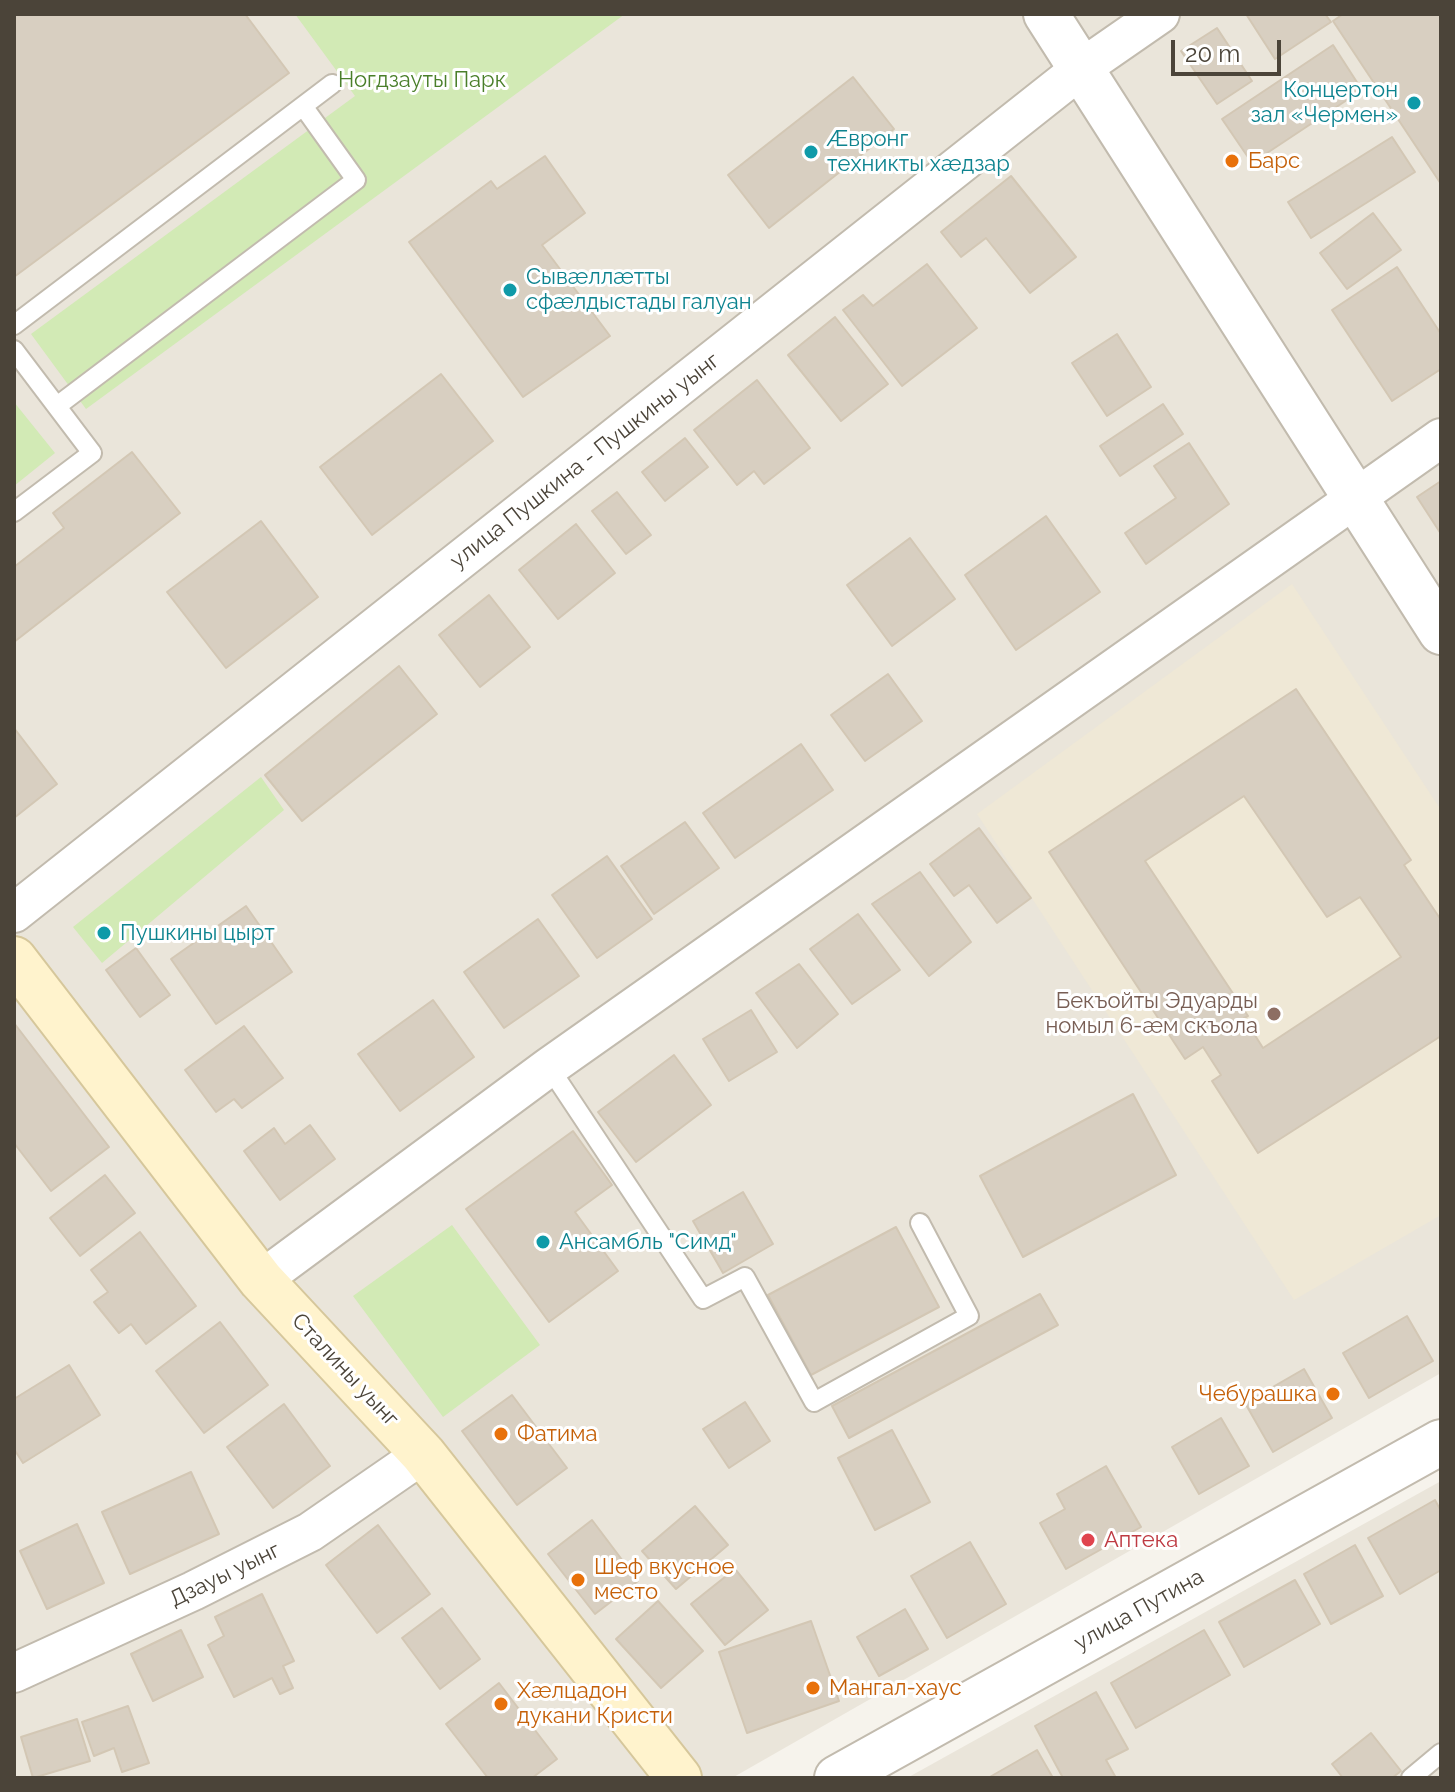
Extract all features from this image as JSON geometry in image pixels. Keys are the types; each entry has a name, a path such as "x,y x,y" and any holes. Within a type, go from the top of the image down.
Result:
{"main road":[{"name":"Сталины уынг","path":"14,959 261,1280 423,1454 679,1778"}],"street":[{"path":"1046,14 1441,632"},
{"name":"улица Пушкина - Пушкины уынг","path":"14,913 1082,68 1160,14"},
{"path":"261,1280 549,1067 1441,438"},
{"name":"улица Путина","path":"837,1778 1441,1442"},
{"name":"Дзауы уынг","path":"14,1673 193,1591 310,1532 423,1454"}],"lane":[{"path":"14,325 332,84"},
{"path":"57,406 356,180 303,106"},
{"path":"14,350 92,453 14,512"},
{"path":"549,1067 703,1299 745,1277 814,1402 969,1316 920,1223"},
{"path":"1411,1778 1441,1753"}],"shaded area":[{"path":"14,14 1441,14 1441,1373 732,1778 14,1778"},
{"name":"Бекъойты Эдуарды номыл 6-æм скъола","path":"1292,584 1441,810 1441,1215 1294,1300 977,814"},
{"path":"1441,1481 1441,1778 907,1778"}],"green space":[{"name":"Ногдзауты Парк","path":"295,14 625,14 86,409 31,334 355,96"},
{"path":"14,402 55,453 14,486"},
{"path":"261,777 284,810 102,963 73,927"},
{"path":"452,1225 540,1345 443,1417 353,1296"}],"building":[{"path":"14,14 245,14 289,73 14,277"},
{"path":"1246,14 1325,14 1331,22 1275,59"},
{"name":"Концертон зал «Чермен»","path":"1343,14 1441,14 1441,184 1333,21"},
{"path":"1217,28 1252,81 1217,104 1181,51"},
{"path":"1333,45 1362,90 1252,163 1222,119"},
{"name":"Æвpонг техникты хæдзар","path":"853,77 894,129 769,228 728,175"},
{"path":"1392,137 1415,172 1311,238 1288,202"},
{"name":"Сывæллæтты сфæлдыстады галуан","path":"545,156 585,213 542,245 610,336 523,397 409,242 491,181 497,189"},
{"path":"1011,176 1076,257 1030,293 986,238 961,257 941,232"},
{"path":"1373,213 1401,250 1347,289 1320,253"},
{"path":"927,264 977,328 902,386 843,310 863,295 873,306"},
{"path":"1397,267 1441,334 1441,369 1392,401 1332,310"},
{"path":"835,317 888,384 841,421 788,355"},
{"path":"1117,334 1151,387 1107,416 1072,363"},
{"path":"441,374 493,441 372,535 320,467"},
{"path":"757,380 810,448 764,484 754,471 737,485 694,430"},
{"path":"1163,404 1183,434 1120,476 1100,446"},
{"path":"685,438 708,467 665,501 642,472"},
{"path":"1189,443 1229,504 1146,564 1125,533 1176,498 1154,466"},
{"path":"132,452 180,513 14,642 14,567 64,528 53,513"},
{"path":"1441,481 1441,534 1417,497"},
{"path":"617,492 651,535 626,554 592,511"},
{"path":"1046,516 1100,592 1016,650 965,575"},
{"path":"261,521 318,597 226,668 167,592"},
{"path":"576,524 615,573 558,619 519,570"},
{"path":"910,538 955,599 892,646 847,585"},
{"path":"489,595 530,647 480,687 439,635"},
{"path":"399,666 437,714 302,821 265,775"},
{"path":"888,674 922,721 865,761 831,715"},
{"path":"1296,689 1411,860 1404,865 1441,920 1441,1036 1258,1153 1212,1081 1221,1075 1203,1047 1185,1059 1049,852","holes":["1244,796 1327,917 1360,897 1401,957 1263,1048 1244,1018 1248,1016 1145,861"]},
{"path":"14,728 57,784 14,818"},
{"path":"801,744 833,790 735,858 703,813"},
{"path":"685,822 719,868 654,914 621,866"},
{"path":"979,828 1031,898 997,923 969,885 954,896 930,864"},
{"path":"607,856 652,919 597,958 552,895"},
{"path":"920,872 971,942 929,976 872,904"},
{"path":"246,906 292,972 216,1024 171,959"},
{"path":"858,914 900,970 852,1004 810,949"},
{"path":"538,919 579,976 504,1028 464,972"},
{"path":"136,948 170,995 140,1017 106,970"},
{"path":"799,964 838,1014 797,1048 756,993"},
{"path":"433,1000 474,1057 400,1111 358,1054"},
{"path":"751,1010 777,1052 729,1081 703,1039"},
{"path":"14,1023 109,1147 51,1191 14,1143"},
{"path":"244,1026 283,1078 242,1108 234,1099 216,1112 185,1070"},
{"path":"674,1055 711,1105 636,1162 598,1112"},
{"path":"1133,1094 1176,1175 1023,1257 980,1176"},
{"path":"310,1125 335,1159 280,1200 244,1151 274,1128 285,1144"},
{"name":"Ансамбль \"Симд\"","path":"573,1131 612,1185 575,1212 618,1271 549,1322 466,1209"},
{"path":"105,1175 135,1213 80,1256 50,1218"},
{"path":"743,1192 773,1244 723,1273 693,1221"},
{"path":"896,1227 939,1307 811,1375 768,1295"},
{"path":"140,1232 196,1306 146,1344 131,1324 119,1333 94,1302 108,1292 91,1270"},
{"path":"1040,1294 1058,1325 849,1438 832,1406"},
{"path":"1407,1316 1433,1361 1369,1398 1343,1353"},
{"path":"220,1322 268,1385 204,1433 156,1371"},
{"path":"69,1365 100,1415 23,1463 14,1449 14,1399"},
{"path":"1304,1369 1332,1418 1273,1452 1245,1403"},
{"path":"512,1395 567,1468 517,1505 462,1431"},
{"path":"745,1402 770,1441 729,1468 703,1429"},
{"path":"284,1404 330,1466 273,1508 227,1447"},
{"path":"1221,1418 1249,1466 1199,1494 1172,1447"},
{"path":"892,1430 930,1502 875,1530 838,1458"},
{"path":"1106,1466 1141,1527 1066,1569 1040,1523 1065,1509 1057,1494"},
{"path":"191,1472 219,1534 130,1574 102,1512"},
{"path":"1435,1500 1441,1511 1441,1570 1400,1594 1368,1538"},
{"path":"695,1506 728,1545 676,1589 642,1551"},
{"path":"592,1520 638,1581 595,1614 548,1554"},
{"path":"77,1524 104,1583 47,1609 20,1551"},
{"path":"378,1525 430,1594 377,1633 326,1565"},
{"path":"970,1542 1006,1604 947,1638 911,1576"},
{"path":"1355,1545 1383,1596 1331,1624 1304,1574"},
{"path":"735,1569 768,1610 725,1645 691,1604"},
{"path":"1295,1580 1320,1624 1244,1667 1219,1622"},
{"path":"262,1594 294,1661 283,1666 293,1688 280,1694 272,1678 234,1697 208,1645 224,1636 215,1617"},
{"path":"658,1601 703,1651 661,1688 616,1639"},
{"path":"442,1608 480,1659 440,1689 402,1638"},
{"path":"905,1609 928,1649 879,1676 857,1637"},
{"path":"811,1621 839,1701 747,1733 719,1652"},
{"path":"181,1630 203,1677 153,1701 131,1654"},
{"path":"1204,1630 1230,1675 1136,1728 1111,1683"},
{"path":"499,1683 557,1759 532,1778 488,1778 446,1724"},
{"path":"1096,1692 1128,1749 1106,1760 1116,1778 1063,1778 1035,1726"},
{"path":"128,1706 149,1763 122,1772 114,1748 94,1756 82,1722"},
{"path":"77,1719 90,1761 33,1778 21,1737"},
{"path":"1371,1733 1401,1771 1392,1778 1343,1778 1332,1764"},
{"path":"1037,1750 1053,1778 988,1778"}],"place":[{"name":"Концертон зал «Чермен»","path":"1414,103"},
{"name":"Æвpонг техникты хæдзар","path":"811,152"},
{"name":"Барс","path":"1232,161"},
{"name":"Сывæллæтты сфæлдыстады галуан","path":"510,290"},
{"name":"Пушкины цырт","path":"104,933"},
{"name":"Бекъойты Эдуарды номыл 6-æм скъола","path":"1274,1014"},
{"name":"Ансамбль \"Симд\"","path":"543,1242"},
{"name":"Чебурашка","path":"1333,1394"},
{"name":"Фатима","path":"501,1434"},
{"name":"Аптека","path":"1088,1540"},
{"name":"Шеф вкусное место","path":"578,1580"},
{"name":"Мангал-хаус","path":"813,1688"},
{"name":"Хæлцадон дукани Кристи","path":"501,1704"}]}
